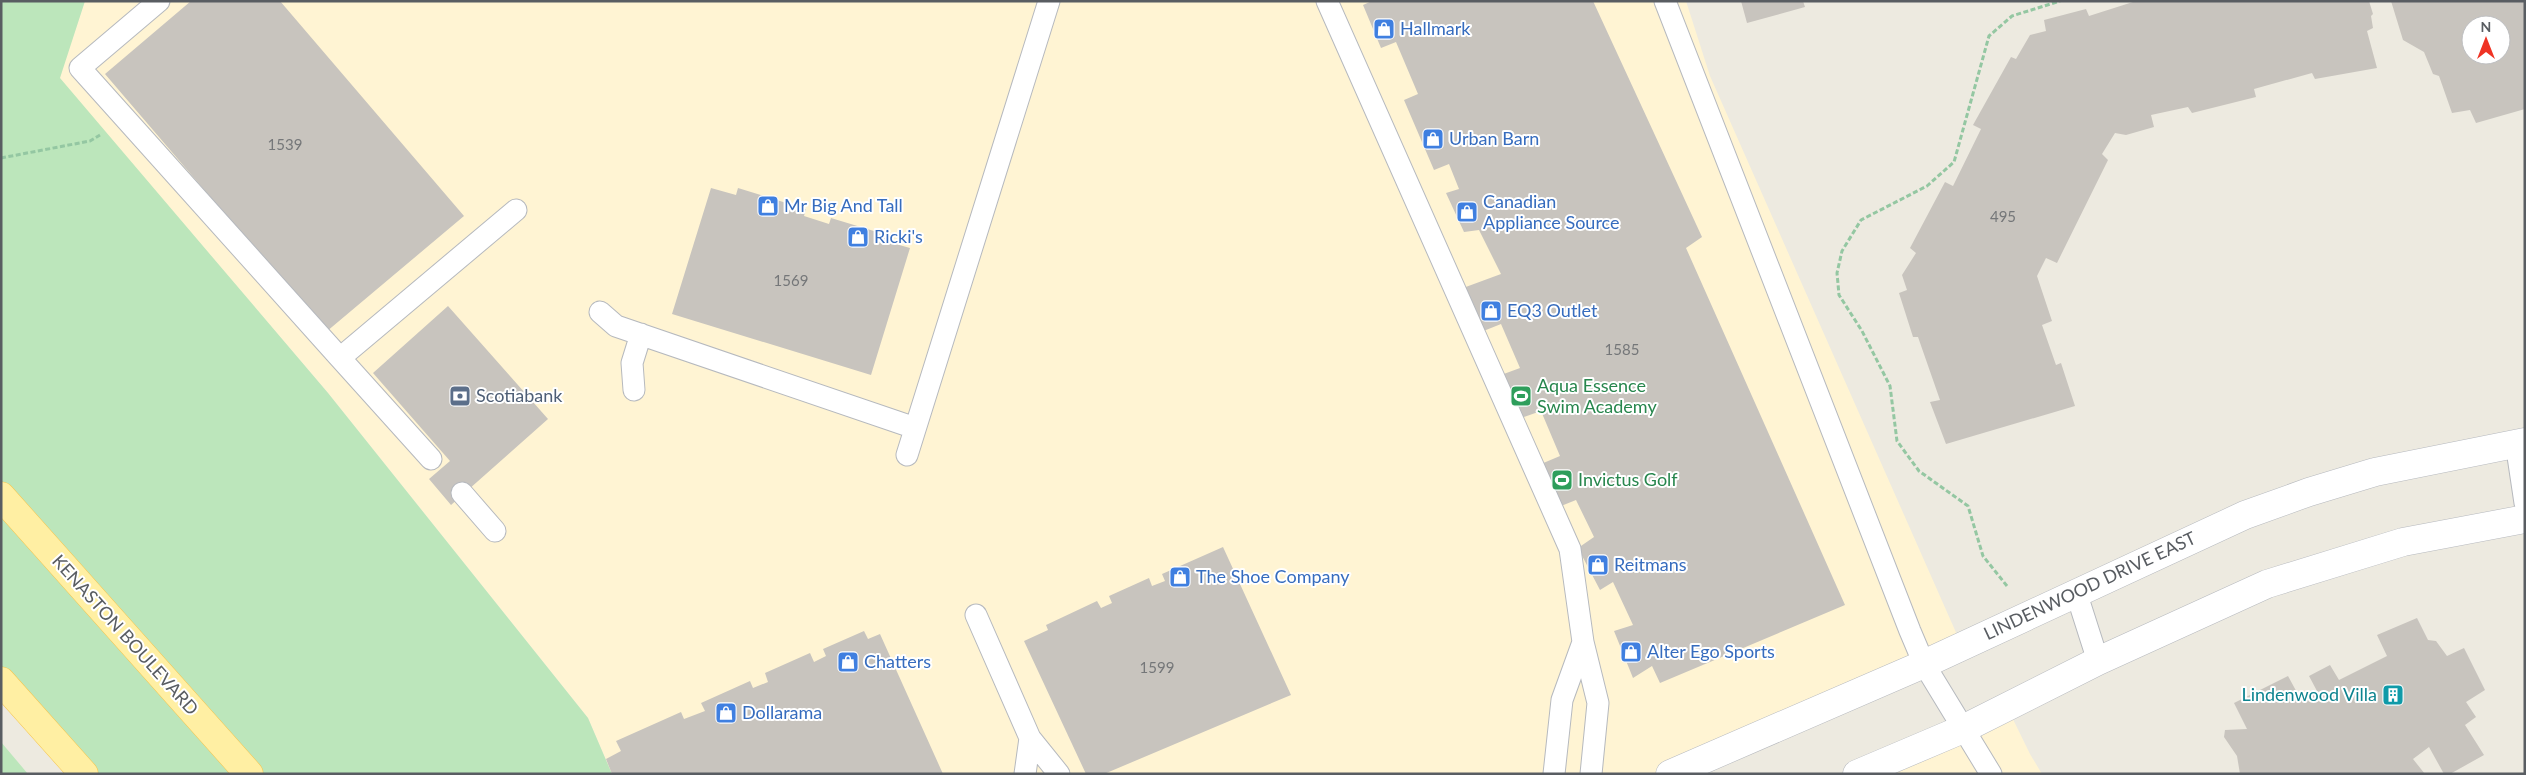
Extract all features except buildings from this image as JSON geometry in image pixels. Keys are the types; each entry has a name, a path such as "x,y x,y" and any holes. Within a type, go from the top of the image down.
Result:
{"main road":[{"name":"KENASTON BOULEVARD","path":"1,496 249,774"},
{"path":"1,681 84,774"}],"street":[{"name":"LINDENWOOD DRIVE EAST","path":"1670,774 1924,664 2244,515 2309,492 2375,472 2521,443"},
{"path":"1857,774 1964,728 2098,661 2267,584 2403,542 2525,518"}],"lane":[{"path":"159,1 80,68 431,459"},
{"path":"907,455 1049,1"},
{"path":"1327,1 1570,549 1583,642 1598,702 1591,774"},
{"path":"1665,1 1924,664 1992,774"},
{"path":"340,358 516,210"},
{"path":"600,312 616,326 915,428"},
{"path":"634,390 632,363 641,334"},
{"path":"2521,443 2525,504"},
{"path":"462,493 495,530"},
{"path":"2076,592 2098,661"},
{"path":"976,615 1030,738 1059,774"},
{"path":"1554,774 1562,700 1583,642"},
{"path":"1025,774 1030,738"}],"path":[{"path":"2007,586 1983,556 1968,506 1920,471 1897,441 1890,386 1862,331 1839,295 1837,273 1842,251 1861,220 1927,186 1954,162 1989,36 2012,16 2060,1"},
{"path":"1,158 90,141 126,119"}],"shaded area":[{"path":"85,1 1686,1 1710,76 1962,646 1670,774 612,774 588,718 328,393 59,78"},
{"path":"2007,707 2042,774 1857,774"}],"green space":[{"path":"1,1 85,1 60,78 328,393 588,718 612,774 84,774 12,694 1,703"},
{"path":"1,742 28,774 1,774"}],"place":[{"name":"Hallmark","path":"1384,29"},
{"name":"Urban Barn","path":"1433,139"},
{"name":"Mr Big And Tall","path":"768,206"},
{"name":"Canadian Appliance Source","path":"1467,212"},
{"name":"Ricki's","path":"858,237"},
{"name":"EQ3 Outlet","path":"1491,311"},
{"name":"Scotiabank","path":"460,396"},
{"name":"Aqua Essence Swim Academy","path":"1521,396"},
{"name":"Invictus Golf","path":"1562,480"},
{"name":"Reitmans","path":"1598,565"},
{"name":"The Shoe Company","path":"1180,577"},
{"name":"Alter Ego Sports","path":"1631,652"},
{"name":"Chatters","path":"848,662"},
{"name":"Lindenwood Villa","path":"2393,695"},
{"name":"Dollarama","path":"726,713"}]}
